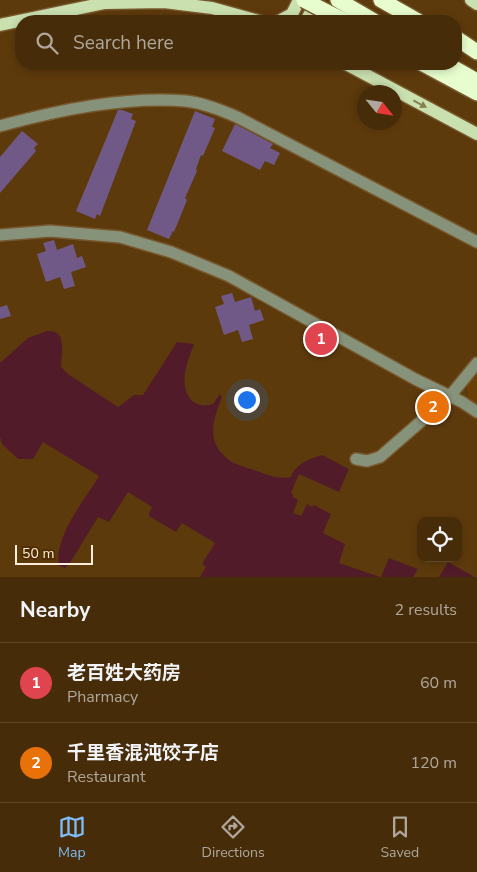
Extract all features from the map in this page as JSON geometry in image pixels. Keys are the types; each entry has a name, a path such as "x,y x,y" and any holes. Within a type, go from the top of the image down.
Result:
{"highway":[{"path":"304,0 321,5 336,15"},
{"path":"338,0 364,15"},
{"path":"381,0 407,15"},
{"path":"398,0 422,15"},
{"path":"462,42 477,53"},
{"path":"462,46 477,53"},
{"path":"434,70 477,93"},
{"path":"458,70 477,81"}],"main road":[{"path":"290,15 299,0"},
{"path":"471,0 477,4"},
{"path":"45,15 105,3 164,2 212,8 237,15"},
{"path":"312,15 321,5"},
{"path":"0,24 15,21"},
{"path":"357,70 477,134"}],"street":[{"path":"0,126 80,108 138,102 186,102 204,105 237,117 477,242"},
{"path":"0,235 50,231 120,237 171,252 235,279 415,380 450,396 477,412"},
{"path":"356,459 367,461 380,457 450,396 477,363"}],"shaded area":[{"path":"47,331 54,331 61,338 61,367 68,374 118,407 134,395 143,395 177,342 194,344 187,362 185,388 190,399 200,405 213,404 220,394 222,397 213,430 214,438 221,453 234,463 277,477 291,477 299,465 322,455 349,469 339,492 299,474 291,493 298,500 293,513 301,516 307,504 312,507 314,505 331,514 323,533 345,544 339,563 380,577 200,577 206,567 202,564 215,543 182,523 176,532 149,516 152,507 128,492 109,522 98,517 70,563 65,568 59,566 58,555 65,531 99,476 43,442 33,459 18,459 2,444 0,437 0,363 28,338"},
{"path":"477,368 477,408 469,399 467,388 470,378"},
{"path":"389,558 418,569 413,577 381,577"},
{"path":"448,562 473,576 473,577 439,577"}],"building":[{"path":"118,110 133,114 131,119 136,121 100,216 97,214 95,219 76,211"},
{"path":"195,111 215,119 212,127 215,128 203,156 201,155 197,171 185,198 187,200 174,232 169,239 147,230"},
{"path":"235,124 273,144 270,148 280,153 274,165 265,161 260,170 222,151"},
{"path":"22,131 38,144 34,148 36,151 0,193 0,157"},
{"path":"54,240 57,250 73,244 77,258 82,256 86,267 71,272 75,286 64,289 60,277 46,282 37,254 46,251 43,243"},
{"path":"232,293 235,302 251,297 255,311 260,309 264,320 249,325 253,339 242,342 238,330 224,335 215,307 224,304 221,296"},
{"path":"7,305 11,316 0,319 0,307"}],"place":[{"name":"老百姓大药房","path":"321,339"},
{"name":"千里香混沌饺子店","path":"433,407"}]}
